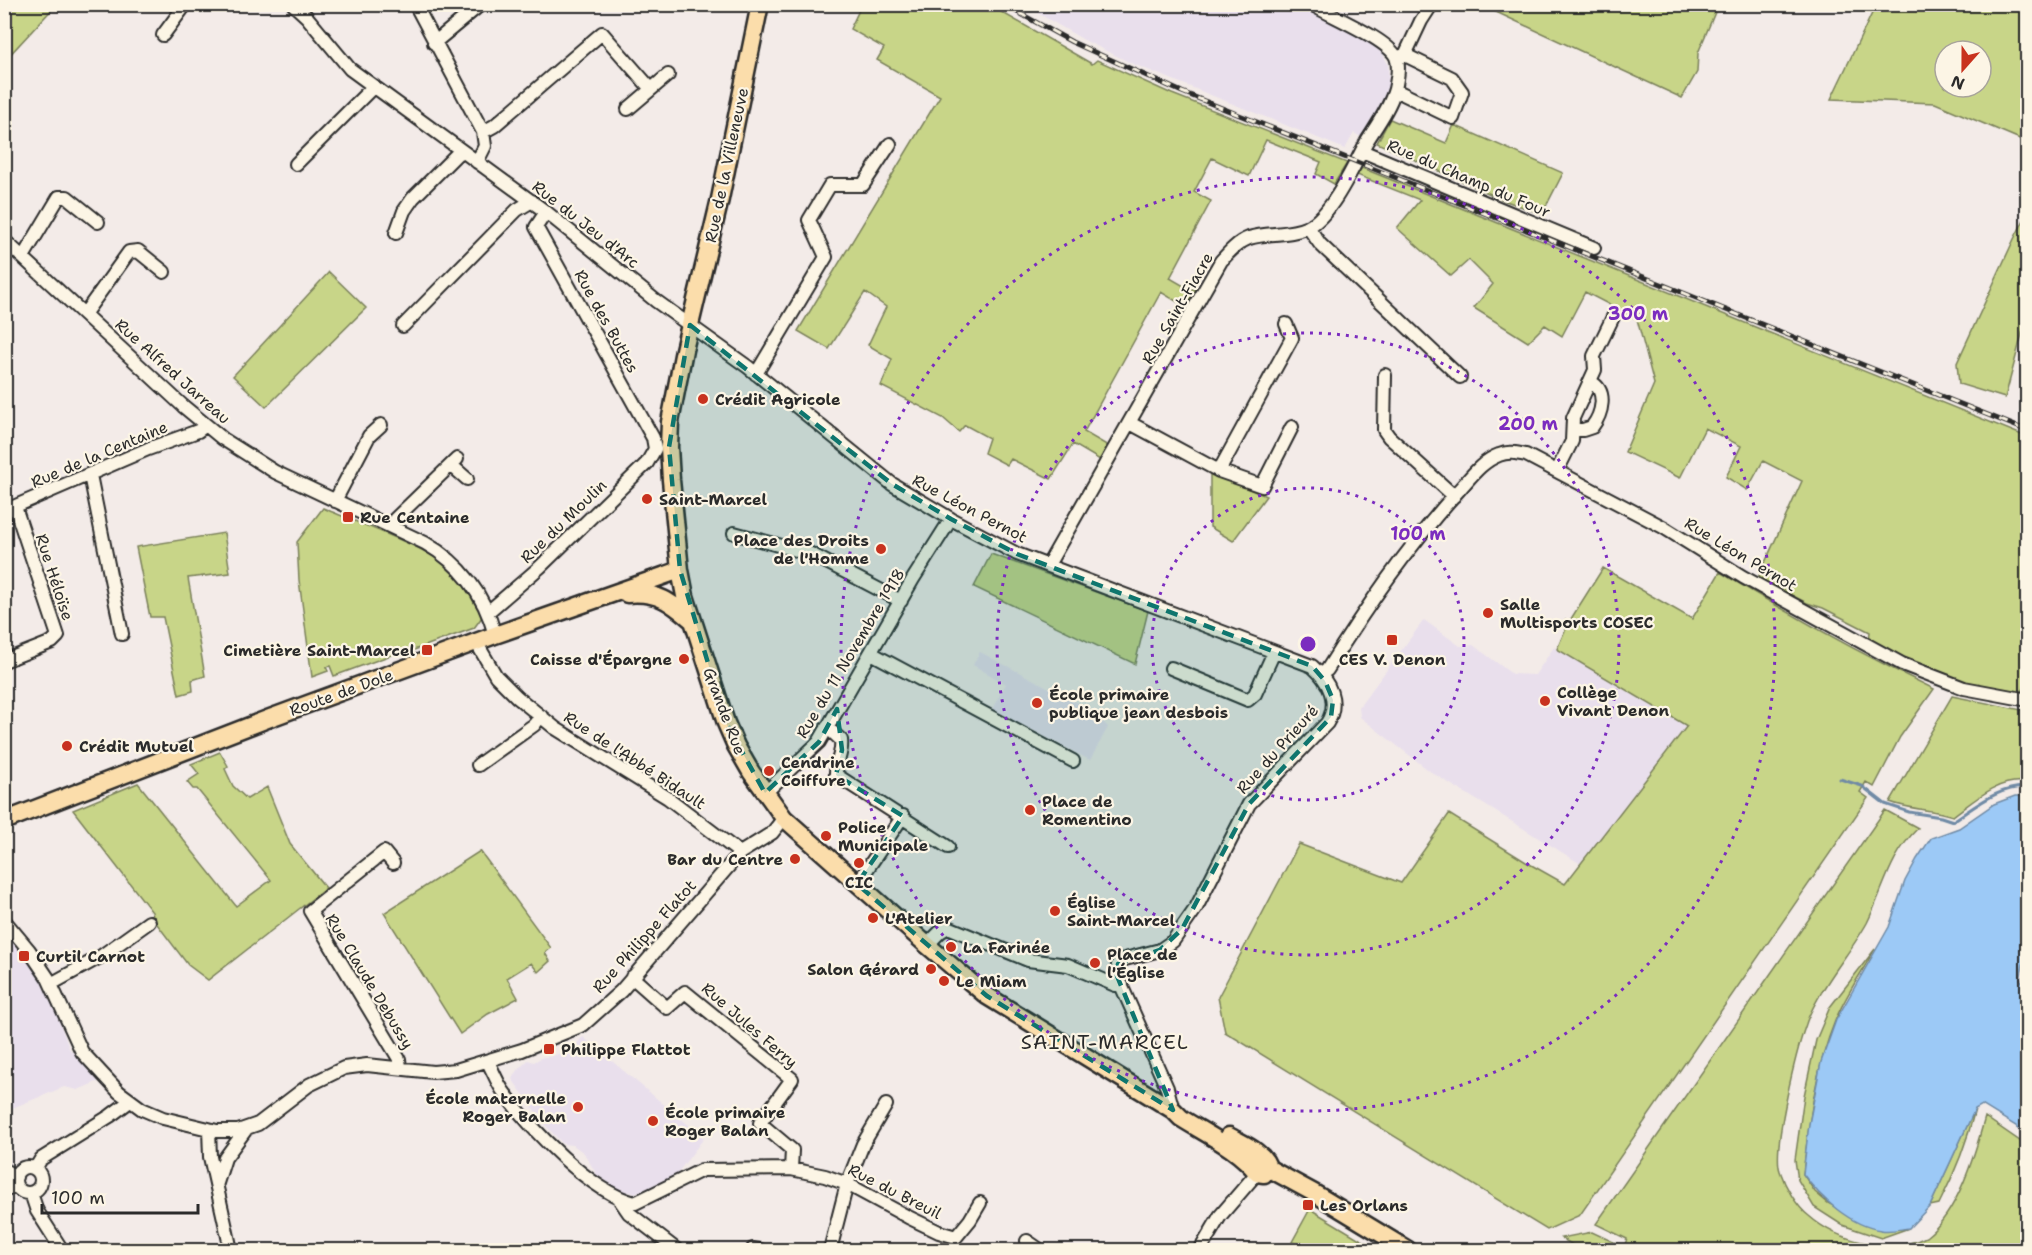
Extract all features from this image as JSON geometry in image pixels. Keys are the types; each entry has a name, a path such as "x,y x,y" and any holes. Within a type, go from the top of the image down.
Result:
{"main road":[{"name":"Rue de la Villeneuve","path":"690,325 720,199 760,4"},
{"name":"Grande Rue","path":"690,325 670,422 669,447 680,570 693,621 726,723 736,746 765,793 784,818 987,996 1173,1110 1180,1119 1261,1167 1314,1193 1408,1251"},
{"name":"Route de Dole","path":"4,821 259,722 680,570"},
{"path":"608,596 636,593 659,596 669,601 693,621"}],"street":[{"path":"163,35 186,4"},
{"name":"Rue du Jeu d'Arc","path":"292,4 306,16 350,69 532,201 690,325"},
{"path":"415,4 483,132 485,146 477,162"},
{"path":"434,43 481,4"},
{"name":"Rue du Champ du Four","path":"1432,4 1400,56 1395,90 1362,151 1594,248"},
{"path":"1316,6 1381,41 1400,56 1452,78 1462,92 1453,118 1395,90"},
{"path":"483,132 494,126 602,33 651,89"},
{"path":"628,109 668,75"},
{"path":"296,164 374,87"},
{"path":"756,374 826,257 809,220 830,185 863,185 890,144"},
{"path":"396,233 404,211 413,198 461,150"},
{"path":"1362,151 1342,188 1321,216 1308,227 1320,244 1460,377"},
{"path":"23,256 58,196 67,197 98,222"},
{"path":"403,326 518,210 532,201"},
{"name":"Rue des Buttes","path":"546,212 536,227 653,438 655,449"},
{"name":"Rue Saint-Fiacre","path":"1048,565 1221,261 1233,248 1248,238 1308,227"},
{"name":"Rue Alfred Jarreau","path":"4,240 222,439 275,472 425,543 455,563 478,593 488,612 495,635"},
{"path":"85,313 129,252 138,251 164,272"},
{"path":"1557,471 1572,441 1573,418 1595,370 1594,356 1613,317"},
{"path":"1219,471 1292,338 1286,324"},
{"name":"Rue Léon Pernot","path":"690,325 756,374 892,484 951,519 1002,547 1312,666 1323,677 1379,590 1429,524 1481,466 1497,455 1509,452 1526,455 1663,527 1743,577 1902,664 1964,688 2028,700"},
{"path":"1385,375 1384,430 1454,496"},
{"path":"1574,430 1592,427 1601,411 1601,394 1591,382"},
{"path":"1130,423 1219,471 1262,486 1292,427"},
{"name":"Rue de la Centaine","path":"10,509 147,449 198,431 206,425"},
{"path":"335,501 369,436 381,425"},
{"name":"Rue du Moulin","path":"488,612 540,567 647,463 655,449"},
{"path":"391,526 395,519 454,462 467,479"},
{"path":"90,475 122,634"},
{"name":"Rue Héloïse","path":"4,661 52,642 58,636 10,509"},
{"name":"Rue du 11 Novembre 1918","path":"765,793 819,742 951,519"},
{"path":"734,533 811,554 901,601"},
{"name":"Rue de l'Abbé Bidault","path":"476,642 496,676 517,697 572,739 668,798 740,853"},
{"path":"1172,668 1248,700 1255,694 1274,652"},
{"path":"871,653 1073,761"},
{"name":"Rue du Prieuré","path":"1122,985 1117,976 1118,964 1125,959 1160,950 1173,941 1196,908 1249,804 1331,717 1333,700 1323,677"},
{"name":"Rue de l'Abbé Bidault","path":"478,765 534,725 541,716"},
{"path":"827,727 841,740 842,750 835,769 836,775 948,847"},
{"path":"857,884 903,816"},
{"name":"Rue Philippe Flatot","path":"4,920 29,950 51,984 82,1052 130,1101 151,1114 209,1129 238,1131 258,1124 309,1084 344,1068 367,1065 456,1070 522,1050 583,1024 621,991 740,853 772,833 784,818"},
{"name":"Rue Claude Debussy","path":"393,863 384,852 310,911 399,1059 400,1068"},
{"path":"51,984 100,957 149,922"},
{"path":"927,945 948,927 1028,960 1068,965 1115,985 1122,985 1167,1088 1173,1110"},
{"name":"Rue Jules Ferry","path":"632,977 667,1008 686,992 792,1079 760,1123 792,1150 791,1169"},
{"path":"488,1062 502,1090 551,1146 599,1188 620,1200 629,1213 677,1251"},
{"path":"35,1169 42,1159 130,1101"},
{"path":"830,1251 847,1184 863,1144 886,1105"},
{"path":"217,1185 225,1158 248,1128"},
{"path":"209,1129 208,1143 231,1251"},
{"path":"1200,1251 1220,1216 1261,1167"},
{"path":"4,1170 16,1181 24,1192 31,1193 38,1189 41,1182 40,1175 35,1169 24,1168 16,1181 4,1191"},
{"name":"Rue du Breuil","path":"620,1200 635,1203 702,1170 791,1169 825,1176 847,1184 908,1217 939,1232 956,1237 980,1203"},
{"path":"31,1193 37,1211 62,1251"},
{"path":"1027,1241 1040,1251"}],"highlighted area":[{"path":"690,325 892,484 951,519 1017,554 1312,666 1325,681 1333,700 1331,717 1249,804 1182,929 1160,950 1118,964 1117,976 1173,1110 987,996 857,884 903,816 836,775 842,750 837,709 819,742 765,793 726,723 680,570 669,447"}],"shaded area":[{"path":"1024,5 1300,5 1376,47 1383,54 1388,65 1389,88 1363,138 1354,133 1345,149 1131,63 1084,40"},
{"path":"1424,620 1460,646 1473,645 1512,674 1535,675 1554,647 1687,726 1581,864 1431,772 1360,717 1359,707"},
{"name":"École primaire publique jean desbois","path":"980,652 1097,713 1108,727 1090,760 992,709 1006,684 973,665"},
{"path":"4,929 23,952 25,958 27,957 33,965 48,991 69,1048 99,1081 78,1090 64,1087 5,1111"},
{"path":"583,1037 704,1138 676,1175 634,1193 619,1190 597,1175 584,1153 573,1145 563,1144 546,1126 512,1079 528,1060 534,1062 543,1057 568,1053"}],"green space":[{"path":"4,5 56,5 5,60"},
{"path":"854,5 989,5 1092,64 1097,60 1172,94 1347,163 1334,184 1316,174 1321,162 1266,140 1249,176 1212,158 1194,192 1211,201 1170,278 1189,289 1196,289 1186,307 1161,292 1084,432 1110,447 1100,460 1073,444 1051,479 1011,459 1007,465 984,453 989,438 965,425 959,432 943,418 881,386 892,359 868,345 886,307 865,292 829,349 798,331 940,96 877,60 884,48 850,29 860,8"},
{"path":"1481,5 1718,5 1698,53 1697,72 1682,98"},
{"path":"1876,5 2027,5 2027,142 1935,103 1831,99"},
{"path":"1390,119 1446,143 1454,125 1563,173 1542,214 1506,201 1377,143"},
{"path":"1362,168 2027,437 2028,604 2022,629 2027,661 2024,689 2017,693 2000,691 1945,676 1913,664 1869,640 1870,632 1758,578 1802,481 1763,461 1747,490 1726,477 1741,446 1705,428 1680,478 1625,452 1654,384 1637,319 1585,292 1562,336 1545,325 1528,342 1474,308 1493,284 1469,260 1451,276 1397,228 1420,200 1357,175"},
{"path":"2027,214 2027,315 2005,398 1959,384 1957,363"},
{"path":"329,272 366,308 266,407 233,376"},
{"path":"1210,473 1266,496 1233,541 1210,527"},
{"path":"323,508 412,545 445,564 460,578 477,605 482,617 474,628 414,650 413,647 334,676 330,666 326,667 328,671 312,677 299,580 297,542"},
{"path":"224,533 230,573 188,578 205,676 192,680 193,691 179,695 163,617 150,617 136,547"},
{"path":"991,554 1148,611 1135,664 974,587"},
{"path":"1603,568 1692,619 1720,572 1879,662 1934,689 1900,737 1874,787 1866,782 1860,792 1868,798 1580,1215 1547,1230 1225,1032 1218,997 1299,844 1401,883 1449,814 1565,884 1687,726 1557,649 1566,628 1562,625 1565,620 1569,622"},
{"path":"1952,696 2027,711 2027,782 2006,783 1997,787 1978,797 1953,816 1890,802"},
{"path":"220,752 228,766 225,769 233,786 247,799 267,787 290,844 326,888 208,980 188,965 154,920 152,912 73,810 138,783 236,906 271,880 197,789 193,789 187,782 199,774 191,764"},
{"path":"1885,810 1918,828 1893,862 1867,923 1825,986 1809,1017 1797,1054 1782,1121 1778,1159 1780,1171 1800,1207 1821,1225 1834,1232 1865,1243 1897,1245 1912,1242 1926,1237 1937,1226 1956,1198 1964,1182 1985,1117 2027,1146 2027,1250 1581,1250 1561,1238 1592,1232 1624,1247 1627,1239 1596,1224"},
{"path":"480,851 551,948 545,953 550,961 538,972 531,963 507,978 518,998 488,1014 460,1034 384,913"},
{"path":"1875,949 1844,1002 1822,1058 1803,1174 1815,1192 1828,1203 1881,1230 1909,1228 1881,1238 1842,1225 1814,1207 1798,1180 1795,1160 1804,1096 1816,1040 1830,1007"},
{"path":"1975,1109 1950,1181 1939,1204 1930,1206"},
{"path":"1310,1209 1378,1250 1309,1250 1292,1242"}],"water":[{"path":"2015,796 2028,796 2028,943 2020,979 2023,983 2028,984 2027,1133 1982,1105 1975,1109 1930,1206 1909,1228 1888,1231 1870,1227 1837,1210 1803,1174 1809,1124 1821,1062 1836,1020 1889,927 1905,881 1931,838 1959,828 1994,804"}],"waterway":[{"path":"1840,779 1862,786 1885,804 1909,812 1953,821 1998,793 2028,787"}],"railway":[{"path":"1003,4 1072,42 1182,92 2028,431"}],"place":[{"name":"Crédit Agricole","path":"703,399"},
{"name":"Saint-Marcel","path":"647,499"},
{"name":"Rue Centaine","path":"348,517"},
{"name":"Place des Droits de l'Homme","path":"881,549"},
{"name":"Salle Multisports COSEC","path":"1488,613"},
{"name":"CES V. Denon","path":"1392,640"},
{"name":"Cimetière Saint-Marcel","path":"427,650"},
{"name":"Caisse d'Épargne","path":"684,659"},
{"name":"Collège Vivant Denon","path":"1545,701"},
{"name":"École primaire publique jean desbois","path":"1037,703"},
{"name":"Crédit Mutuel","path":"67,746"},
{"name":"Cendrine Coiffure","path":"769,771"},
{"name":"Place de Romentino","path":"1030,810"},
{"name":"Police Municipale","path":"826,836"},
{"name":"Bar du Centre","path":"795,859"},
{"name":"CIC","path":"859,863"},
{"name":"Église Saint-Marcel","path":"1055,911"},
{"name":"L'Atelier","path":"873,918"},
{"name":"La Farinée","path":"951,947"},
{"name":"Curtil Carnot","path":"24,956"},
{"name":"Place de l'Église","path":"1095,963"},
{"name":"Salon Gérard","path":"931,969"},
{"name":"Le Miam","path":"944,981"},
{"name":"Philippe Flattot","path":"549,1049"},
{"name":"École maternelle Roger Balan","path":"578,1107"},
{"name":"École primaire Roger Balan","path":"653,1121"},
{"name":"Les Orlans","path":"1308,1205"}],"district":[{"name":"SAINT-MARCEL","path":"1105,1042"}]}
